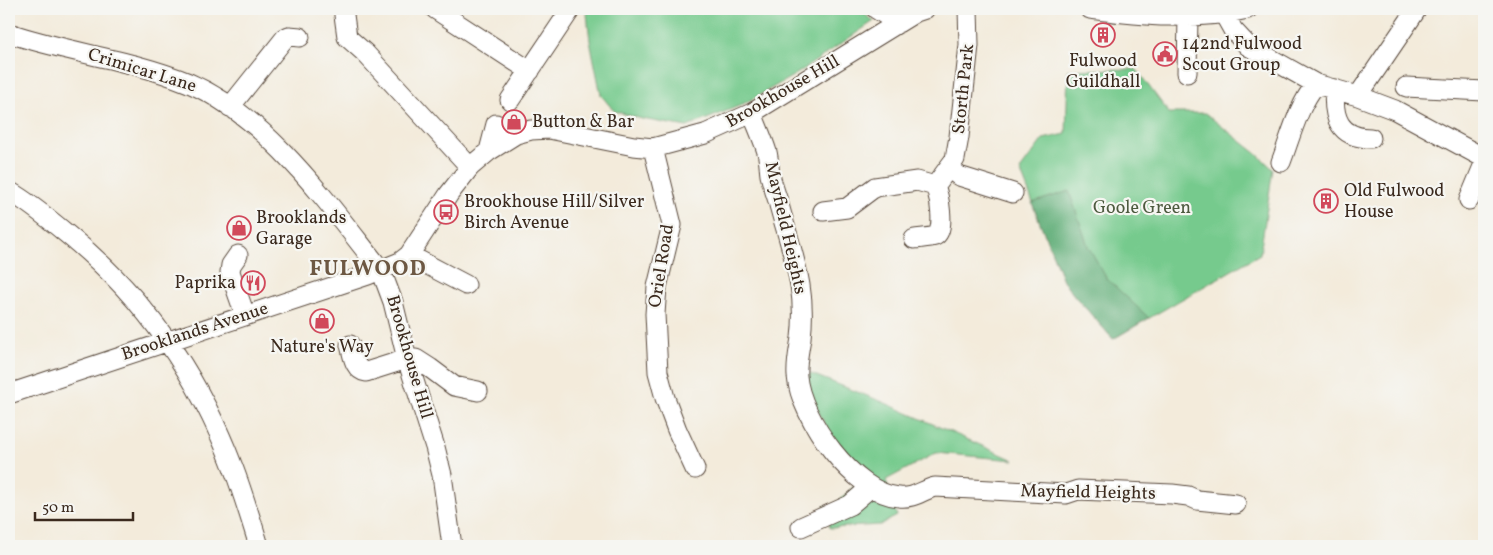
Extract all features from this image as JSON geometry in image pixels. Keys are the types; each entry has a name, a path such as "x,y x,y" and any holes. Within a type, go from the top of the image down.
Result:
{"street":[{"path":"346,9 344,15 347,37 365,53 470,167"},
{"path":"435,9 530,71"},
{"path":"510,100 571,9"},
{"path":"876,9 898,23"},
{"name":"Brookhouse Hill","path":"452,546 442,475 435,447 407,359 394,302 381,270 400,262 409,255 449,194 470,167 489,151 516,134 531,130 549,129 653,148 705,134 752,114 898,23 925,9"},
{"name":"Storth Park","path":"935,186 955,159 969,45 968,9"},
{"path":"1090,9 1167,17 1224,14 1248,9"},
{"path":"1358,96 1417,9"},
{"path":"1224,14 1234,30 1248,46 1316,84 1358,96 1395,110 1484,158"},
{"path":"1187,73 1188,16"},
{"name":"Crimicar Lane","path":"9,33 28,40 170,76 204,90 230,107 267,136 300,170 381,270"},
{"path":"230,107 285,38 289,36 300,37"},
{"path":"1281,162 1300,111 1316,84"},
{"path":"1406,87 1484,91"},
{"path":"1335,89 1333,104 1337,120 1344,131 1359,138 1371,138"},
{"name":"Mayfield Heights","path":"752,114 768,154 770,174 798,273 802,298 802,317 797,378 802,396 814,424 841,463 871,487 885,494 898,497 910,506 920,494 935,487 1066,494 1078,490 1172,494 1188,496 1197,500 1236,504"},
{"path":"489,151 496,124"},
{"name":"Oriel Road","path":"653,148 672,225 657,287 655,314 658,372 677,430 696,469"},
{"path":"1469,200 1484,164"},
{"path":"950,168 959,176 1013,193"},
{"path":"823,211 847,208 874,187 917,181 935,186 938,192 942,225 940,232 935,236 914,239"},
{"path":"9,191 47,217 111,272 168,340 218,430 234,468 259,546"},
{"path":"238,255 231,265 230,272 245,315"},
{"path":"409,255 466,285"},
{"name":"Brooklands Avenue","path":"9,394 381,270"},
{"path":"350,345 357,368 360,371 366,372 407,359 416,359 454,386 478,391"},
{"path":"801,527 850,505 871,487"}],"green space":[{"path":"583,9 857,9 874,21 798,73 758,96 739,106 687,127 642,119 614,111 601,95 590,41 587,14"},
{"name":"Goole Green","path":"1136,69 1169,113 1205,113 1273,169 1260,254 1113,339 1063,280 1020,170 1043,139 1066,134 1068,70"},
{"path":"1069,191 1088,246 1107,279 1149,318 1113,339 1063,280 1032,203"},
{"path":"791,366 883,402 1014,460 936,453 886,480 897,516 880,525 830,528 824,506 833,506 859,482"}],"place":[{"name":"Fulwood Guildhall","path":"1103,35"},
{"name":"142nd Fulwood Scout Group","path":"1165,54"},
{"name":"Button & Bar","path":"514,122"},
{"name":"Old Fulwood House","path":"1326,201"},
{"name":"Brookhouse Hill/Silver Birch Avenue","path":"446,212"},
{"name":"Brooklands Garage","path":"239,228"},
{"name":"Paprika","path":"253,283"},
{"name":"Nature's Way","path":"322,321"}],"district":[{"name":"FULWOOD","path":"368,269"}]}
